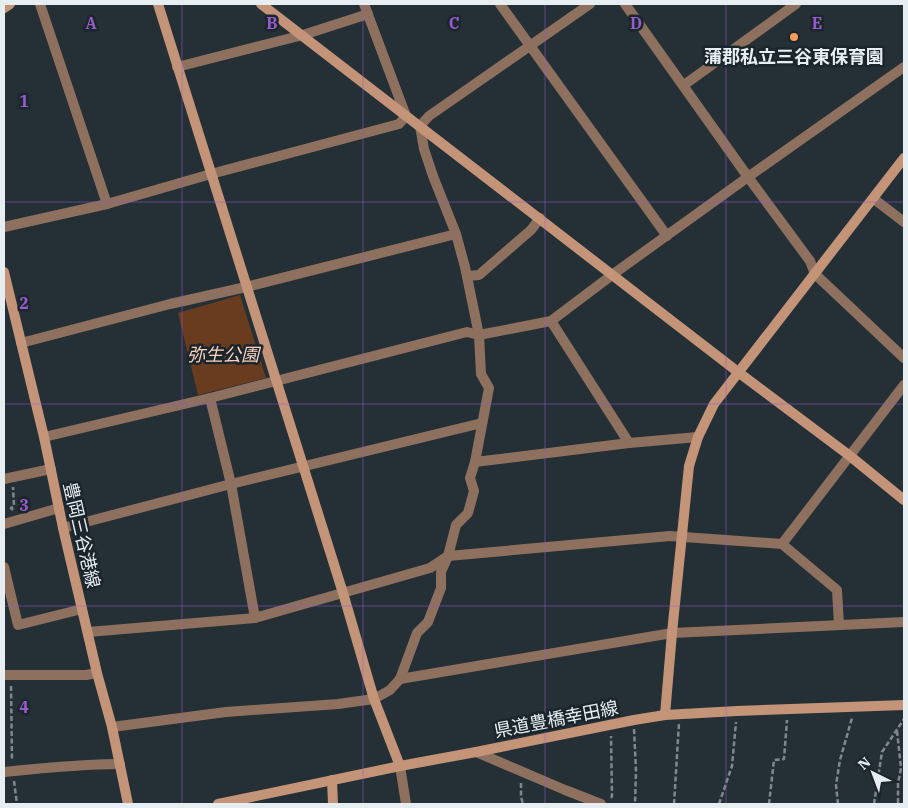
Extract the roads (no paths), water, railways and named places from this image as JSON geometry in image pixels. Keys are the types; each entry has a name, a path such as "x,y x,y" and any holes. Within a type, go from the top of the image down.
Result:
{"street":[{"path":"4,8 10,4"},
{"path":"40,4 106,204"},
{"path":"158,4 343,593 374,699 400,766 406,804"},
{"path":"261,4 738,372 850,456 904,500"},
{"path":"364,4 406,116"},
{"path":"500,4 666,236"},
{"path":"420,126 429,116 590,4"},
{"path":"626,4 748,177 810,261 815,274 904,358"},
{"path":"684,85 796,4"},
{"path":"177,67 303,35 368,14"},
{"path":"44,437 210,398 467,332 479,334 550,321 748,177 904,67"},
{"path":"4,227 106,204 210,174 399,124 406,116"},
{"path":"112,728 226,712 338,704 374,699 390,690 400,679 418,633 428,622 441,588 441,572 448,556 456,525 468,512 474,491 470,478 490,388 481,374 479,334 456,234 424,149 420,126"},
{"path":"665,715 690,466 698,437 714,404 904,158"},
{"path":"874,198 904,222"},
{"path":"467,276 479,275 531,230 540,218"},
{"path":"21,343 170,304 246,287 456,234"},
{"name":"豊岡三谷港線","path":"4,272 44,437 58,508 97,673 112,728 128,804"},
{"path":"550,321 629,443"},
{"path":"782,544 904,384"},
{"path":"210,398 231,484 255,618"},
{"path":"63,528 231,484 482,423"},
{"path":"475,462 629,443 698,437"},
{"path":"8,478 51,469"},
{"path":"4,524 58,508"},
{"path":"88,632 255,618 430,568 448,556 670,536 782,544 837,590 839,625"},
{"path":"4,567 18,625 82,609"},
{"path":"400,679 672,633 904,622"},
{"path":"7,675 86,675 97,673"},
{"name":"県道豊橋幸田線","path":"218,804 400,766 665,715 904,705"},
{"path":"476,752 601,804"},
{"path":"8,772 67,765 120,764"},
{"path":"332,780 333,804"}],"place":[{"name":"蒲郡私立三谷東保育園","path":"794,37"}],"park label":[{"name":"弥生公園","path":"223,354"}]}
